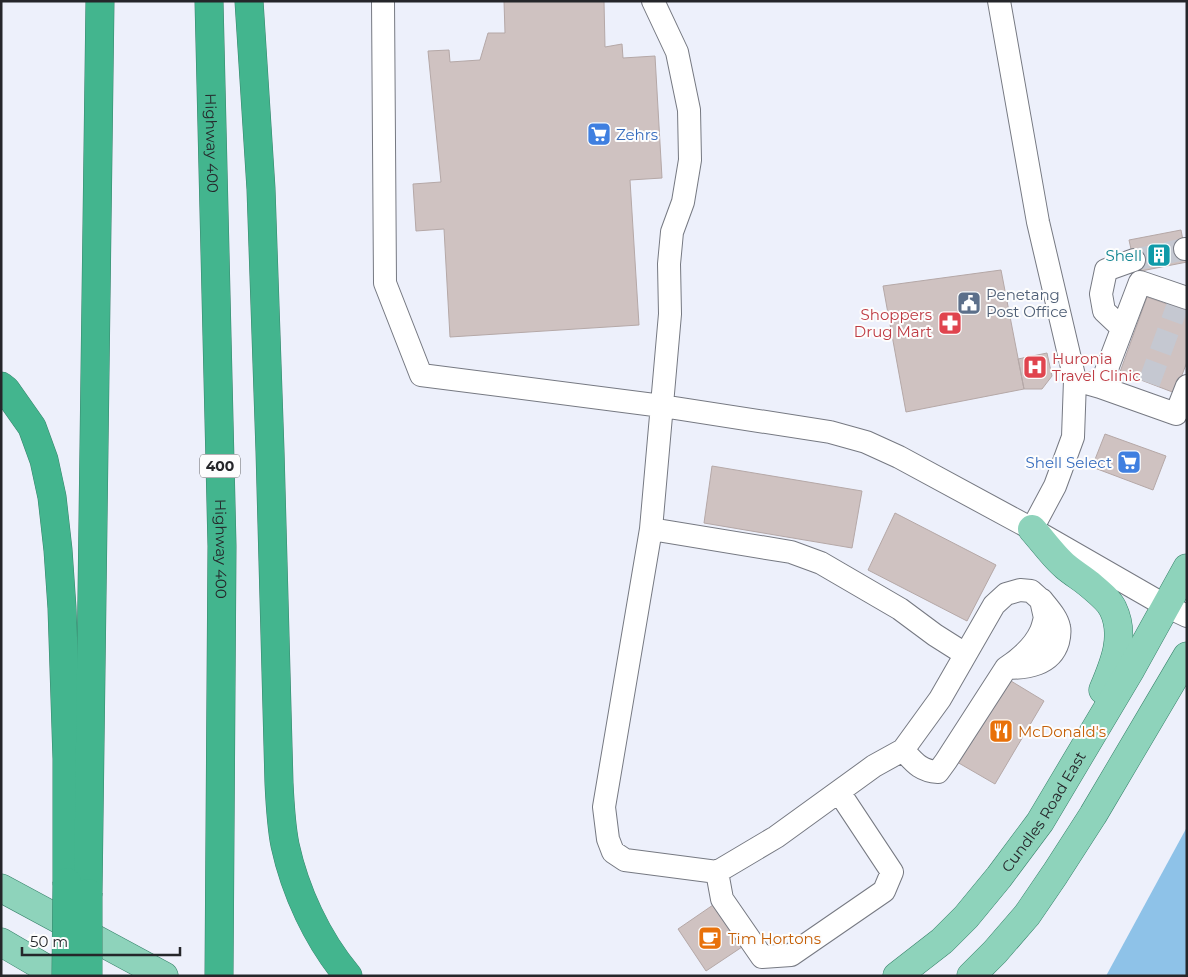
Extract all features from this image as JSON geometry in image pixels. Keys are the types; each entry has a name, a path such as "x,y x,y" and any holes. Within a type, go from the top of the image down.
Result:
{"highway":[{"path":"66,976 77,887 100,1"},
{"name":"Highway 400","path":"209,1 222,546 220,976"},
{"path":"249,1 261,189 281,813 285,844 301,896 329,950 348,976"},
{"path":"1,386 6,390 32,427 44,460 52,498 58,550 62,617 67,760 77,887 88,976"},
{"path":"220,931 224,976"}],"main road":[{"path":"1032,529 1063,565 1104,597 1113,608 1117,620 1120,637 1116,659 1091,719 1082,750"},
{"name":"Cundles Road East","path":"897,976 942,940 966,917 1040,822 1082,750 1177,611 1187,568"},
{"path":"971,976 1027,915 1055,874 1093,815 1187,656"},
{"path":"1,888 164,976"},
{"path":"1,942 59,976"}],"lane":[{"path":"383,1 386,283 421,375 662,406 830,432 866,442 899,457 1032,529 1177,611"},
{"path":"653,1 677,52 689,110 690,160 683,202 672,232 669,264 670,314 651,529 604,807 608,839 613,852 625,860 717,872 776,837 874,766 903,750 940,698 994,605 1006,594 1020,590 1031,591 1045,608 1041,631 1030,648 1006,668 938,772 928,771 915,764 903,750"},
{"path":"999,1 1038,222 1075,380 1073,437 1055,486 1032,529"},
{"path":"1122,328 1104,311 1102,294 1106,270 1134,260"},
{"path":"1100,387 1140,282 1183,298"},
{"path":"1075,380 1100,387 1145,392 1176,414 1187,386"},
{"path":"651,529 791,552 822,563 900,609 965,654"},
{"path":"717,872 722,899 762,957 791,955 884,891 892,872 839,792"}],"water":[{"path":"1187,827 1187,976 1106,976"}],"building":[{"path":"504,1 604,1 605,47 622,44 623,58 655,56 662,178 630,180 639,325 450,337 444,229 416,231 413,184 441,182 428,51 449,50 450,62 480,60 488,33 505,33"},
{"name":"Shell","path":"1181,230 1187,262 1136,272 1129,240"},
{"name":"Shoppers Drug Mart","path":"1001,270 1024,389 906,412 883,286"},
{"name":"Shell","path":"1147,297 1187,311 1187,362 1175,393 1120,372"},
{"name":"Huronia Travel Clinic","path":"1047,353 1052,376 1042,389 1024,389 1018,359"},
{"name":"Shell Select","path":"1105,434 1166,456 1153,490 1092,467"},
{"path":"712,466 862,491 852,548 704,523"},
{"path":"895,513 996,565 967,621 868,570"},
{"name":"McDonald's","path":"1006,678 1044,701 995,784 957,762"},
{"name":"Tim Hortons","path":"713,905 742,947 706,971 678,929"}],"tunnel":[{"path":"1134,260 1185,249"},
{"path":"1149,383 1177,307"}],"place":[{"name":"Zehrs","path":"599,134"},
{"name":"Shell","path":"1159,255"},
{"name":"Penetang Post Office","path":"969,303"},
{"name":"Shoppers Drug Mart","path":"950,323"},
{"name":"Huronia Travel Clinic","path":"1035,367"},
{"name":"Shell Select","path":"1129,462"},
{"name":"McDonald's","path":"1001,731"},
{"name":"Tim Hortons","path":"710,938"}]}
